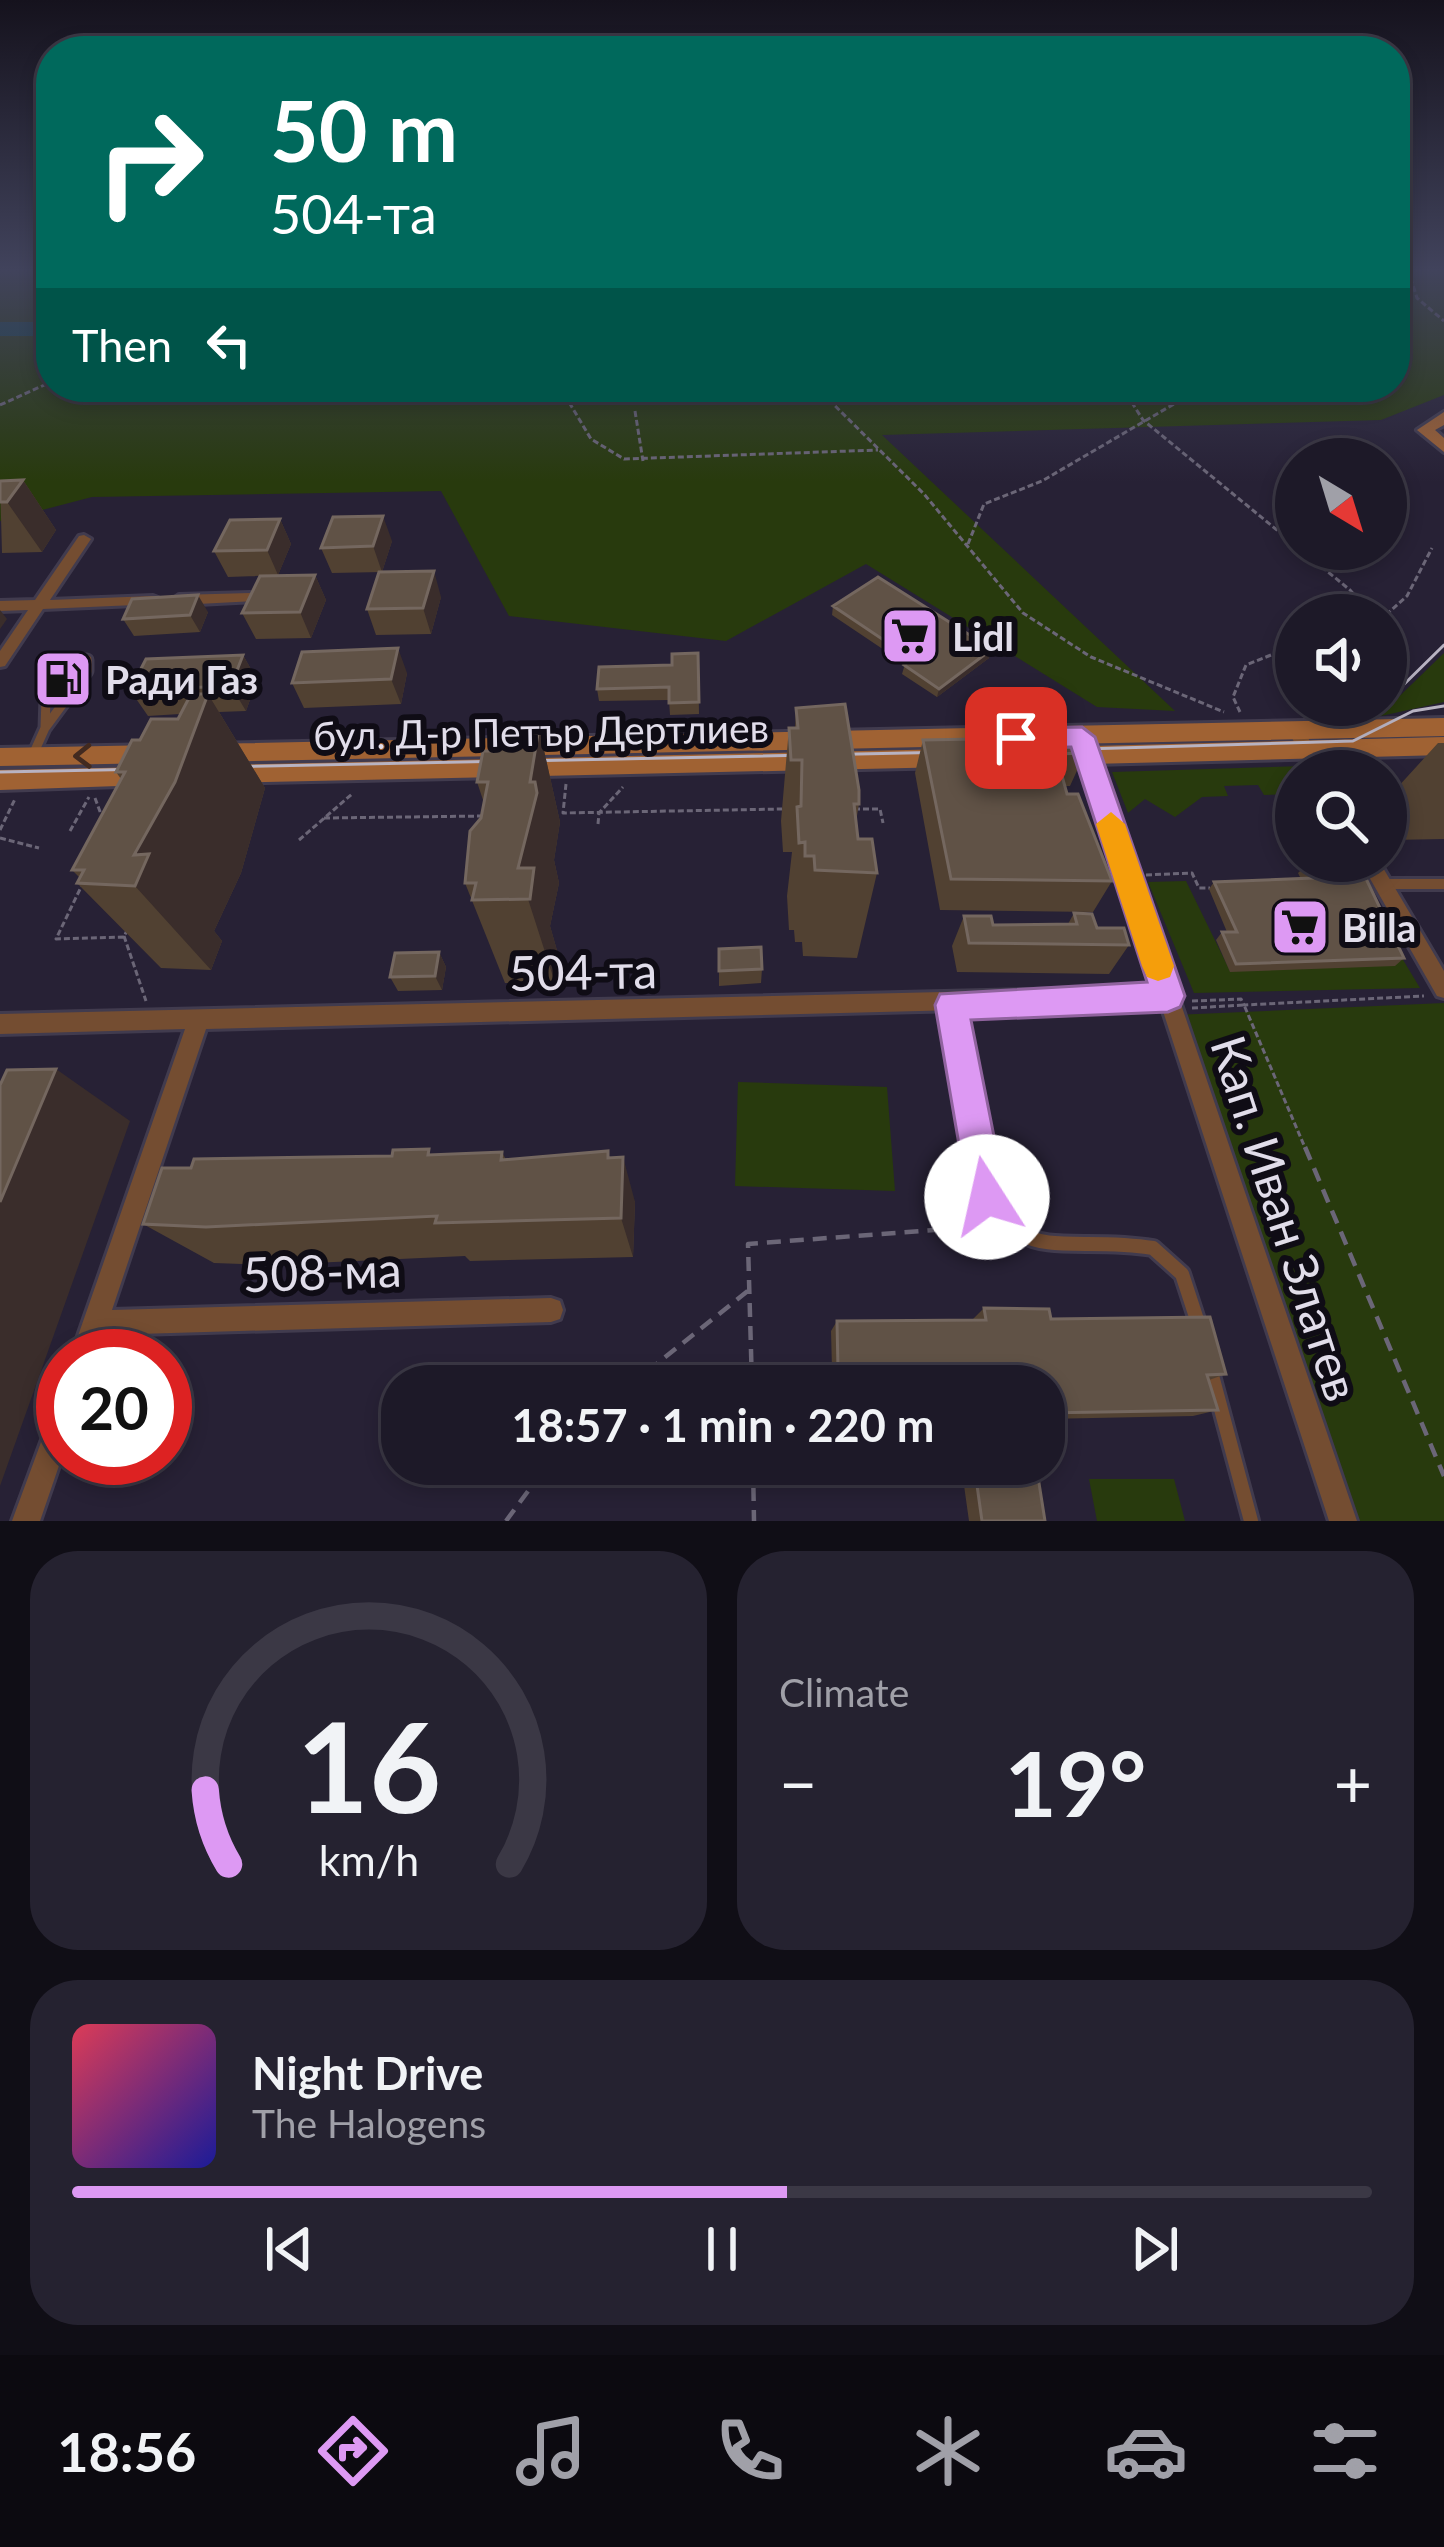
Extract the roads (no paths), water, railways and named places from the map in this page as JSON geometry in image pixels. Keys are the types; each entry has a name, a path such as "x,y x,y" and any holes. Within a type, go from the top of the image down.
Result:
{"main road":[{"path":"1444,417 1425,430 1444,447"},
{"name":"бул. Д-р Петър Дертлиев","path":"1319,750 1444,727"},
{"name":"бул. Д-р Петър Дертлиев","path":"9,786 1084,746"},
{"name":"бул. Д-р Петър Дертлиев","path":"0,758 1084,746 1275,751"},
{"name":"бул. Д-р Петър Дертлиев","path":"1353,750 1444,746"}],"street":[{"path":"0,662 84,539"},
{"path":"0,606 250,598"},
{"name":"Кап. Иван Златев","path":"1084,746 1343,1521"},
{"path":"1383,884 1443,988"},
{"name":"504-та","path":"0,1024 1169,999"},
{"path":"94,1329 198,1021"},
{"name":"508-ма","path":"96,1323 550,1310"},
{"path":"26,1521 39,1485"}],"lane":[{"path":"32,757 45,728 87,671 87,660 62,659 47,670 45,728"},
{"path":"1383,884 1444,884"},
{"path":"951,1005 987,1197 1004,1225 1037,1246 1154,1248 1172,1260 1188,1286 1251,1521"}],"tram line":[{"path":"1407,681 1444,645"},
{"path":"1050,750 1353,741 1413,711 1444,706"},
{"path":"222,767 954,752"},
{"path":"0,772 150,769"}],"place":[{"name":"Lidl","path":"910,636"},
{"name":"Ради Газ","path":"63,679"},
{"name":"Billa","path":"1300,927"}]}
